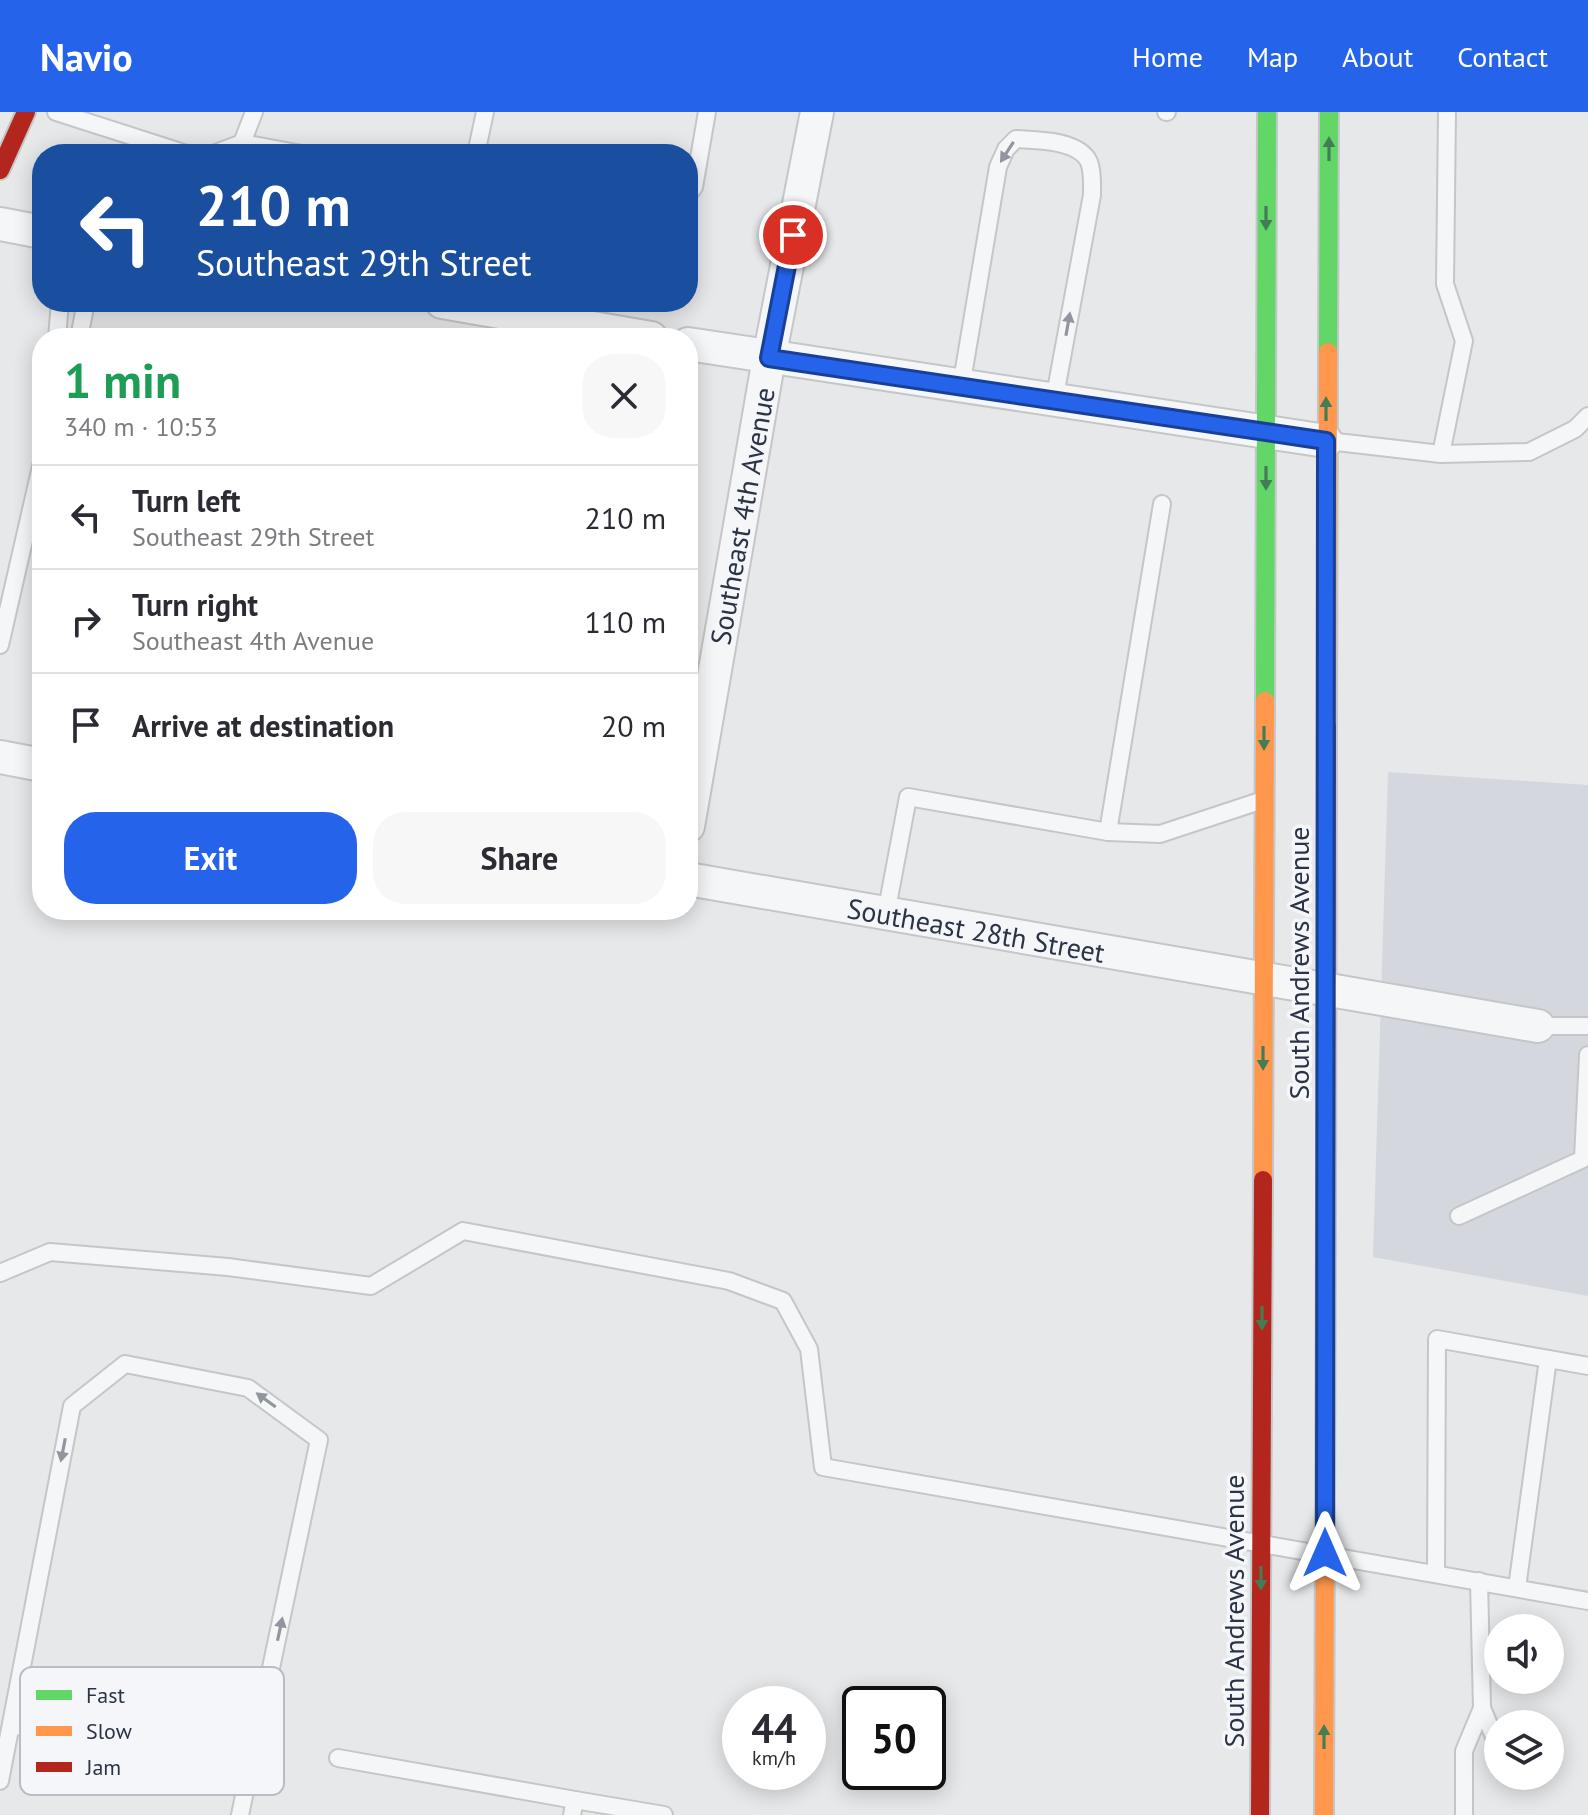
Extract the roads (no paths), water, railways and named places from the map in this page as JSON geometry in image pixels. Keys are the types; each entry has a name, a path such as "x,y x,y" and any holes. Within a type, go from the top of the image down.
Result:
{"main road":[{"path":"0,170 26,112"},
{"name":"South Andrews Avenue","path":"1260,1815 1267,112"},
{"name":"South Andrews Avenue","path":"1324,1815 1329,112"}],"street":[{"name":"Southeast 4th Avenue","path":"698,768 769,358 817,112"},
{"path":"0,224 32,230"},
{"path":"502,312 594,328"},
{"path":"698,346 1326,441"},
{"path":"0,757 32,763"},
{"name":"Southeast 28th Street","path":"698,881 1538,1026"}],"lane":[{"path":"56,112 156,144"},
{"path":"247,144 242,143 254,112"},
{"path":"478,144 485,112"},
{"path":"698,164 707,112"},
{"path":"1441,454 1464,341 1445,284 1447,112"},
{"path":"961,387 998,167 1006,149 1016,139 1032,140 1080,151 1088,159 1091,173 1092,195 1054,401"},
{"path":"1326,441 1441,454 1529,452 1575,429 1588,416"},
{"path":"1108,832 1162,504"},
{"path":"0,645 32,506"},
{"path":"886,914 908,797 1108,832 1160,834 1264,799"},
{"path":"1538,1026 1588,1026"},
{"path":"1459,1216 1583,1159 1588,1055"},
{"path":"0,1273 50,1252 228,1267 371,1286 463,1231 729,1281 783,1301 809,1349 823,1467 1588,1601"},
{"path":"1436,1573 1437,1339 1588,1366"},
{"path":"1517,1588 1548,1359"},
{"path":"22,1667 72,1406 125,1364 248,1388 319,1440 272,1667"},
{"path":"1479,1581 1484,1713"},
{"path":"0,1781 20,1678"},
{"path":"1464,1815 1464,1751 1482,1708"},
{"path":"11,1725 20,1727"},
{"path":"338,1758 573,1807 664,1815"},
{"path":"240,1815 244,1795"}]}
